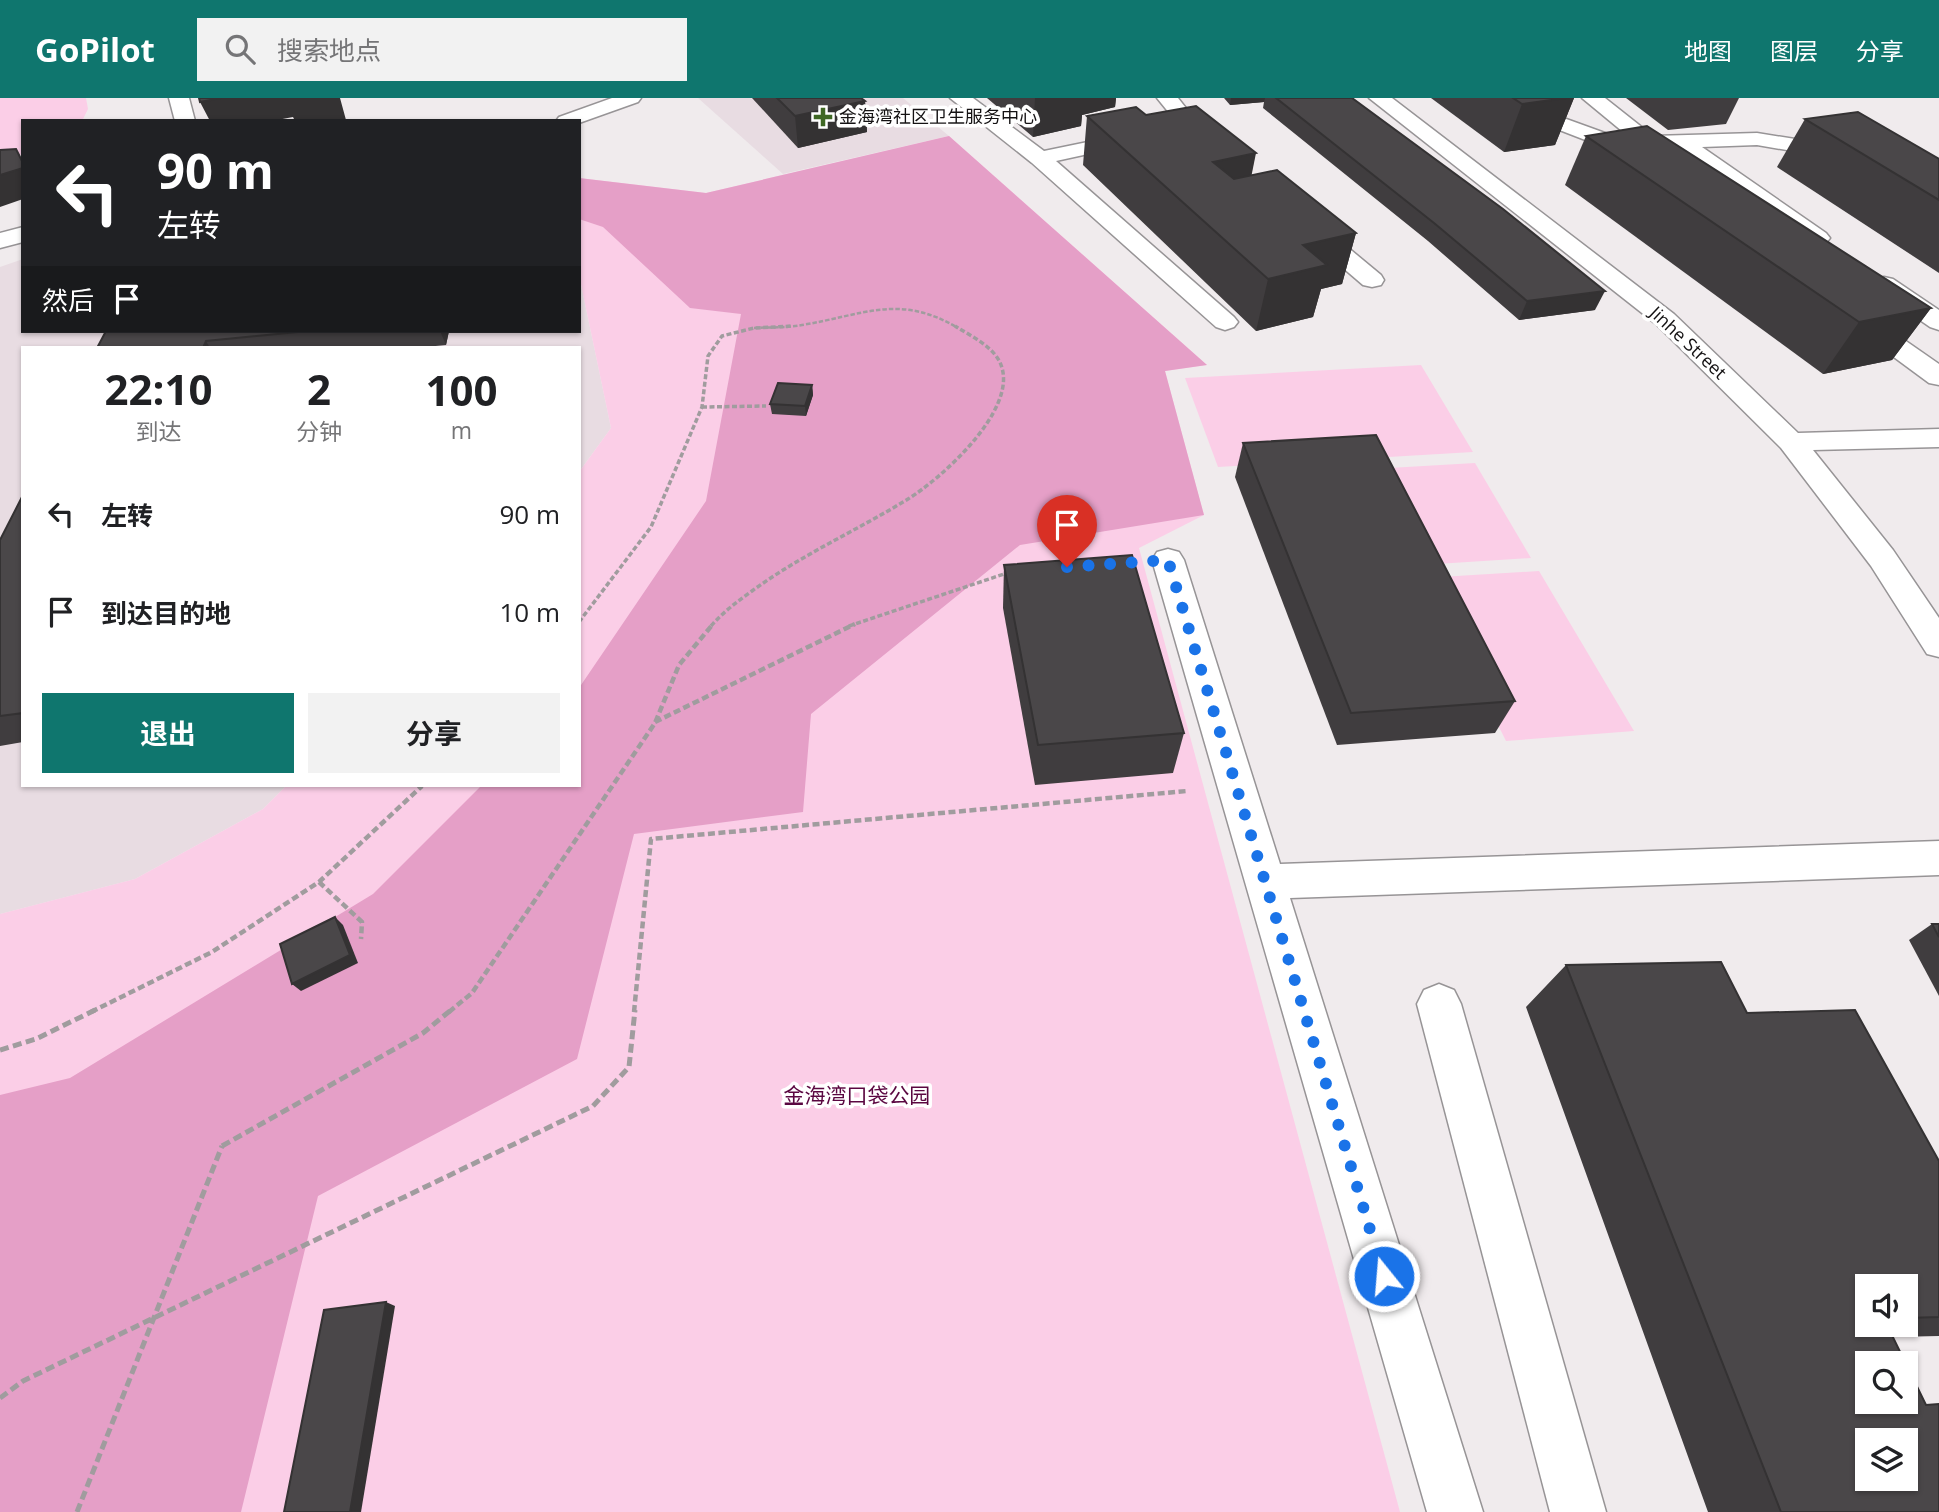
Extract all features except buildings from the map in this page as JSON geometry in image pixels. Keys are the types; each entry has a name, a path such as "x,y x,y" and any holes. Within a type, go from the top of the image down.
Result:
{"street":[{"path":"179,98 184,119"},
{"path":"572,119 631,98"},
{"path":"960,98 1040,158 1225,322"},
{"path":"1167,98 1190,126 1230,160"},
{"name":"Jinhe Street","path":"1379,98 1665,319 1791,442 1882,558 1939,645"},
{"path":"1522,98 1551,120 1614,143 1648,167"},
{"path":"1592,98 1648,142"},
{"path":"1734,122 1757,139"},
{"path":"1040,158 1190,126"},
{"path":"1614,143 1757,139 1939,169"},
{"path":"1679,141 1837,251"},
{"path":"1854,156 1896,183"},
{"path":"1291,212 1371,280"},
{"path":"0,241 21,235"},
{"path":"1860,267 1939,323"},
{"path":"1838,305 1939,377"},
{"path":"1791,442 1939,438"},
{"path":"1168,560 1455,1512"},
{"path":"1266,882 1939,858"},
{"path":"1439,1004 1578,1512"}],"path":[{"path":"77,1512 222,1146 423,1034 472,993 654,723 679,665 721,614 781,570 910,498 956,459 992,418 1004,391 1002,366 982,342 943,319 911,308 875,309 800,326 754,328 722,336 708,356 702,407 650,527 581,619"},
{"path":"702,407 766,406"},
{"path":"654,723 845,627 1016,570"},
{"path":"0,1398 23,1381 593,1106 629,1067 651,839 1237,786"},
{"path":"0,1050 36,1039 212,952 319,881 421,787"},
{"path":"319,881 362,922 361,939"}],"shaded area":[{"name":"金海湾社区卫生服务中心","path":"698,98 903,98 949,136 783,174"},
{"path":"949,136 1207,365 1165,371 1204,515 1020,545 811,714 803,812 634,834 577,1059 318,1196 241,1512 0,1512 0,1095 70,1078 373,894 480,787 581,787 581,685 706,501 741,314 690,308 603,227 581,220 581,178 706,193"},
{"path":"21,260 21,333 581,333 581,285 611,428 581,469 581,346 21,346 21,787 285,787 263,809 135,879 0,914 0,267"}],"green space":[{"path":"0,98 86,98 88,109 83,119 21,119 21,155 0,161"},
{"name":"金海湾口袋公园","path":"949,136 1207,365 1165,371 1204,515 1139,548 1400,1512 0,1512 0,914 135,879 263,809 285,787 581,787 581,469 611,428 581,285 581,178 706,193"},
{"path":"1421,365 1473,452 1218,467 1185,378"},
{"path":"1475,463 1531,558 1421,565 1372,469"},
{"path":"1539,571 1634,731 1506,741 1424,578"}],"place":[{"name":"金海湾社区卫生服务中心","path":"823,117"}],"route":[{"path":"1067,567 1168,560 1384,1276"}]}
